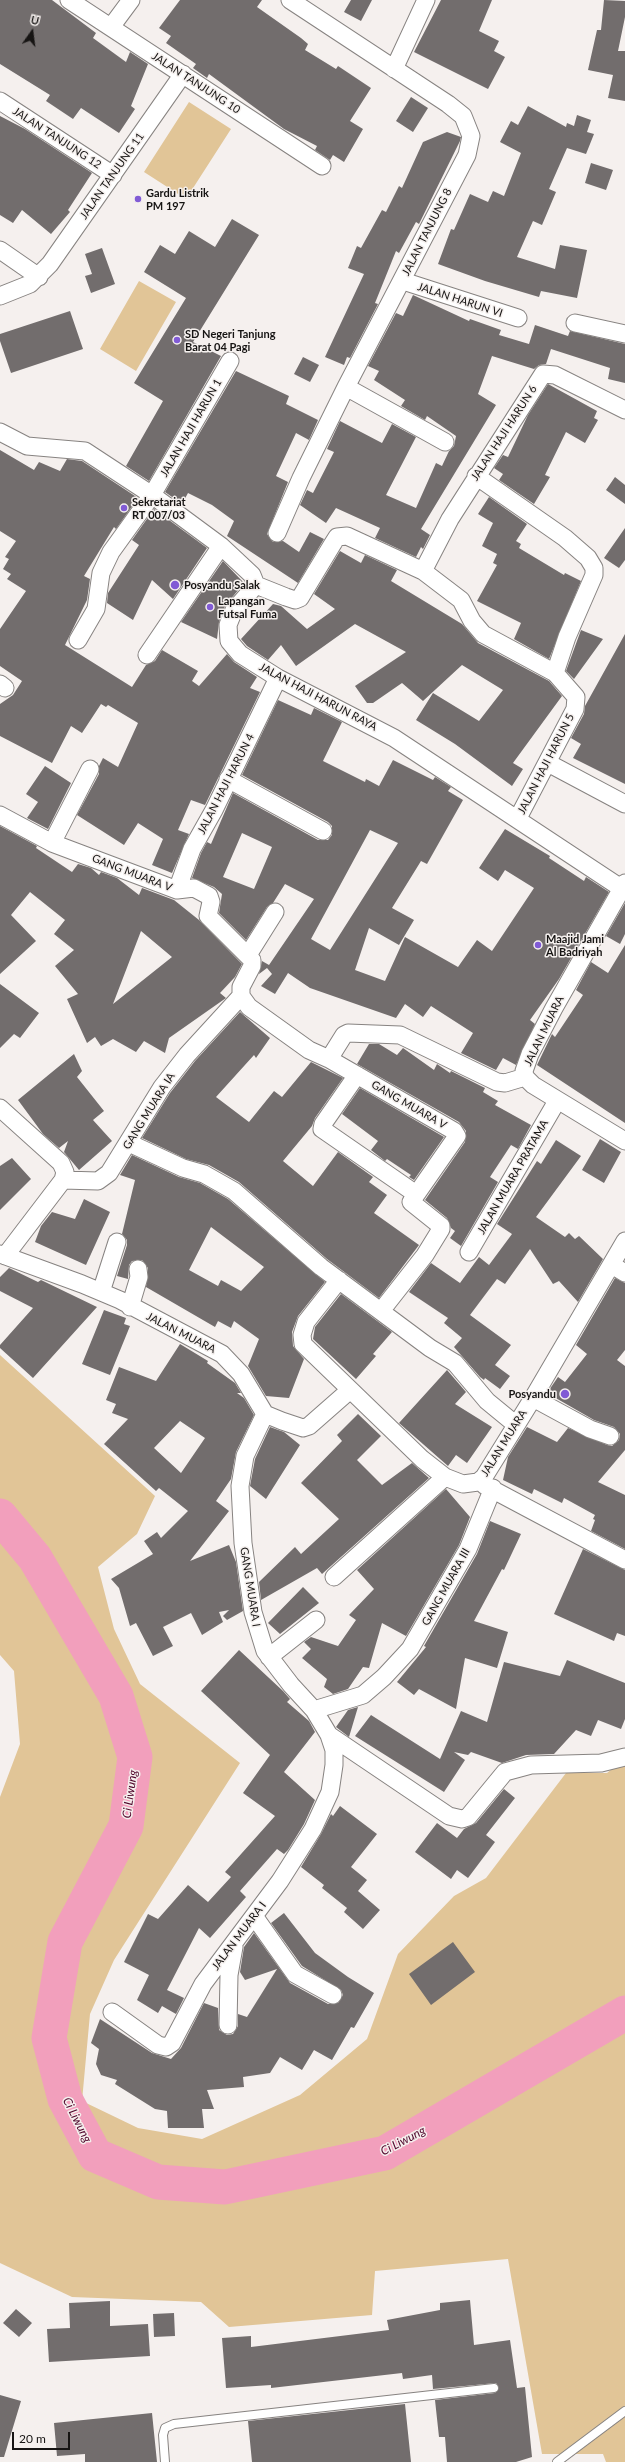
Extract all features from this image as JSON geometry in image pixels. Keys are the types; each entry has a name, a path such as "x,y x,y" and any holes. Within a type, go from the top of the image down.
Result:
{"street":[{"name":"JALAN TANJUNG 10","path":"69,0 322,166"},
{"path":"111,27 130,0"},
{"name":"JALAN TANJUNG 8","path":"277,533 301,478 346,387 403,281 467,155 471,136 463,116 290,0"},
{"path":"394,69 426,0"},
{"name":"JALAN TANJUNG 11","path":"40,277 183,74"},
{"name":"JALAN TANJUNG 12","path":"0,101 113,174"},
{"path":"0,250 40,277 30,284 0,296"},
{"name":"JALAN HARUN VI","path":"403,281 518,318"},
{"path":"575,324 625,334"},
{"name":"JALAN HAJI HARUN 1","path":"78,640 96,609 101,573 111,552 152,496 230,361"},
{"name":"JALAN HAJI HARUN 6","path":"423,571 450,519 476,476 543,374 549,373 555,375 625,410"},
{"path":"346,387 444,442"},
{"path":"0,432 27,446 85,451 152,496 221,546 252,575 256,585"},
{"path":"476,476 565,538 588,558 594,568 594,575 567,637 555,673"},
{"name":"JALAN HAJI HARUN 5","path":"256,585 291,598 300,598 332,544 342,535 423,571 461,600 472,621 483,634 555,673 576,697 575,709 518,818"},
{"path":"147,655 221,546"},
{"name":"JALAN HAJI HARUN RAYA","path":"256,585 234,610 228,625 229,641 240,654 278,678 394,738 623,885"},
{"name":"JALAN HAJI HARUN 4","path":"177,890 192,849 214,810 228,778 278,678"},
{"path":"548,763 625,804"},
{"path":"52,843 90,769"},
{"path":"228,778 323,831"},
{"name":"GANG MUARA V","path":"0,815 52,843 177,890 194,888 209,896 211,902 208,916 248,955"},
{"name":"JALAN MUARA","path":"623,885 530,1054 525,1067 525,1076 533,1085 557,1101 625,1141"},
{"path":"241,996 241,987 252,966 248,955 275,912"},
{"name":"GANG MUARA V","path":"241,996 249,1007 309,1050 329,1059 456,1134 456,1139 416,1194"},
{"name":"GANG MUARA IA","path":"63,1180 98,1181 109,1173 129,1143 162,1087 187,1055 241,996"},
{"path":"329,1059 348,1033 400,1035 497,1082 506,1083 525,1076"},
{"path":"357,1075 323,1124 322,1129 416,1194 411,1204 441,1226 441,1229 425,1255 381,1311"},
{"name":"JALAN MUARA PRATAMA","path":"469,1252 557,1101"},
{"path":"0,1108 61,1163 64,1172 63,1180 2,1255"},
{"path":"129,1143 184,1168 204,1174 234,1191 250,1203 299,1248 339,1280 430,1348 455,1363 487,1401 515,1424"},
{"name":"JALAN MUARA","path":"339,1280 306,1322 302,1339 303,1344 422,1459 445,1477 463,1484 486,1485 484,1478 515,1424 618,1269 625,1241"},
{"path":"100,1292 117,1242"},
{"name":"JALAN MUARA","path":"2,1255 100,1292 222,1354 242,1374 265,1414"},
{"path":"130,1307 139,1277 138,1269"},
{"path":"265,1414 303,1428 309,1426 350,1390"},
{"path":"533,1398 590,1429 610,1436"},
{"name":"GANG MUARA I","path":"265,1414 245,1456 240,1486 243,1543 253,1612 259,1638 269,1657 314,1710 329,1735 334,1750 334,1765"},
{"path":"334,1577 445,1477"},
{"path":"486,1485 625,1560"},
{"name":"GANG MUARA III","path":"314,1710 363,1695 384,1677 412,1645 449,1584 468,1549 486,1485"},
{"path":"269,1657 316,1620"},
{"path":"329,1735 449,1816 462,1819 468,1817 505,1772 531,1765 601,1763 625,1757"},
{"name":"JALAN MUARA I","path":"112,2012 158,2045 166,2047 172,2043 203,1984 280,1881 319,1819 330,1792 334,1765"},
{"path":"254,1916 295,1974 334,1995"},
{"path":"228,2025 231,1956 237,1940"}],"lane":[{"path":"165,2462 163,2435 165,2428 174,2424 494,2388"},
{"path":"557,2462 625,2411"}],"shaded area":[{"path":"189,102 231,129 186,199 144,172"},
{"path":"139,281 176,302 136,371 100,349"},
{"path":"0,1355 155,1496 137,1534 98,1567 114,1629 140,1684 240,1763 114,1960 90,2014 82,2101 138,2128 202,2139 300,2095 367,2039 398,1954 454,1896 486,1878 566,1773 607,1773 622,1760 625,1761 625,2462 606,2462 603,2454 542,2454 508,2259 375,2271 372,2315 229,2327 201,2302 72,2297 0,2263 0,1797 20,1744 14,1671 0,1655"}],"building":[{"path":"0,0 52,0 96,33 93,38 126,62 130,52 148,64 131,106 135,109 119,133 81,108 73,119 46,101 50,95 0,64"},
{"path":"180,0 262,0 257,7 308,44 305,50 336,69 338,66 371,88 350,121 363,129 344,162 333,155 330,160 315,150 317,146 284,129 209,74 207,78 193,68 196,64 166,43 171,36 159,28"},
{"path":"351,0 372,0 361,21 344,12"},
{"path":"441,0 492,0 479,31 499,41 494,51 505,57 488,89 414,52"},
{"path":"604,0 625,1 625,17 618,51 625,51 625,101 608,98 613,75 588,70 597,30 601,30"},
{"path":"411,97 428,108 413,132 396,121"},
{"path":"528,106 566,127 567,123 574,126 577,115 591,120 587,132 594,134 586,154 567,148 549,189 556,192 542,225 533,221 517,257 555,269 560,245 587,250 577,298 541,291 539,297 485,281 438,264 451,229 454,230 470,194 488,202 493,191 504,196 521,153 500,142 511,121 518,125"},
{"path":"0,116 25,129 92,173 68,210 70,212 51,234 22,210 13,223 0,215"},
{"path":"447,132 461,137 460,141 419,224 416,222 399,253 396,251 375,303 378,304 350,358 347,357 344,365 325,357 364,274 348,268 357,246 361,248 382,210 386,212 399,186 402,188 423,142"},
{"path":"591,163 613,170 606,190 585,183"},
{"name":"SD Negeri Tanjung Barat 04 Pagi","path":"232,219 259,235 193,342 221,356 149,481 126,466 163,401 134,383 186,298 144,272 160,245 175,254 189,231 215,247"},
{"path":"102,248 115,284 91,293 85,276 92,274 85,254"},
{"path":"413,295 469,321 470,319 501,330 499,335 529,344 535,325 568,336 570,331 625,344 625,383 608,379 610,368 551,349 546,364 539,365 534,369 492,356 478,394 496,405 421,529 430,535 423,549 421,547 416,557 375,538 380,528 336,508 326,523 300,505 307,490 313,493 334,452 327,449 340,421 382,443 392,424 416,437 386,495 416,508 436,463 442,466 449,451 454,446 456,436 427,416 425,420 401,406 405,400 374,380 379,371 368,366 396,313 403,316"},
{"path":"70,311 83,349 11,373 0,341 0,334"},
{"path":"303,357 319,365 310,382 294,374"},
{"path":"236,371 289,396 286,404 318,420 309,440 296,433 276,476 288,482 267,534 273,542 283,541 299,552 310,532 324,539 298,583 227,536 234,521 212,505 188,493 182,504 165,492"},
{"path":"548,384 597,411 594,418 598,420 585,443 566,432 545,475 550,477 534,504 499,480 503,474 494,468 503,455 508,457 528,415"},
{"path":"0,450 34,470 39,462 60,471 67,459 82,461 138,498 116,529 114,527 84,576 90,579 87,600 65,645 132,687 146,665 155,661 162,650 198,671 192,681 199,686 227,654 234,662 257,677 250,688 260,692 205,805 191,800 178,830 189,834 172,873 152,865 163,839 138,823 124,845 77,815 99,774 99,766 103,758 118,767 138,723 108,705 106,707 101,704 82,733 71,726 52,763 0,736 0,704 13,695 22,681 0,666 0,629 26,591 7,579 11,574 3,569 9,559 5,557 16,541 0,531"},
{"path":"615,477 625,485 625,504 606,490"},
{"path":"489,497 527,524 516,541 521,544 519,548 564,575 565,573 581,581 549,659 514,639 521,623 477,601 497,565 493,563 497,554 482,546 493,523 478,514"},
{"path":"154,509 207,548 173,599 152,580 133,620 107,603 108,593 139,545 132,540"},
{"path":"625,528 625,560 619,568 604,558"},
{"path":"340,551 361,563 365,555 397,570 391,581 462,624 478,643 549,681 562,696 513,763 523,769 512,786 455,744 416,720 433,693 479,721 503,690 462,665 423,701 402,683 373,703 367,703 355,686 406,652 355,624 296,666 281,645 268,660 247,646 241,639 273,604 281,606 307,629 335,609 314,594"},
{"name":"Lapangan Futsal Fuma","path":"223,561 244,583 225,606 219,622 217,639 181,622"},
{"path":"581,630 603,639 574,679 566,671"},
{"path":"625,634 625,784 573,758 581,744 571,738 584,714 585,706"},
{"path":"278,700 311,715 314,708 342,722 323,761 365,782 366,779 379,786 393,760 433,780 435,777 451,787 448,791 463,800 427,864 421,861 392,908 414,920 399,945 369,928 355,970 385,981 405,937 458,967 477,940 492,951 534,888 505,870 498,881 479,868 505,829 550,856 549,858 584,881 586,877 609,892 559,979 530,1020 535,1024 516,1065 503,1058 496,1070 461,1053 473,1033 431,1006 423,1017 405,1004 396,1018 310,988 288,973 275,994 261,986 272,974 267,968 259,974 262,961 269,965 314,899 285,884 273,903 267,907 246,940 219,913 222,894 214,887 192,878 201,853 207,842 211,844 233,793 318,840 328,840 332,835 332,826 328,822 242,775","holes":["370,830 398,843 330,950 311,939","242,833 272,847 254,889 223,877"]},
{"path":"45,766 71,783 48,829 27,818 38,802 26,794"},
{"path":"0,826 37,846 36,848 72,872 78,864 91,868 99,875 101,872 117,878 139,895 142,888 174,900 199,920 242,964 235,977 220,993 226,998 169,1038 165,1053 144,1041 136,1052 113,1039 101,1046 95,1037 87,1043 67,999 78,994 55,966 74,950 54,934 65,920 30,892 11,915 36,941 0,974","holes":["141,931 172,957 113,1004"]},
{"path":"625,903 625,934 620,944 606,936"},
{"path":"625,945 625,1123 537,1065 552,1034 555,1037 583,995 576,990 591,962 608,973"},
{"path":"0,984 39,1013 20,1038 14,1034 0,1048"},
{"path":"240,1012 270,1038 256,1058 254,1055 216,1097 249,1122 274,1091 282,1097 311,1062 343,1078 315,1118 312,1126 283,1161 313,1186 338,1152 373,1177 369,1182 387,1195 374,1213 419,1245 379,1298 327,1259 239,1182 209,1165 186,1159 142,1138 170,1093 195,1061"},
{"path":"369,1044 379,1044 397,1055 403,1048 434,1070 437,1064 450,1073 451,1071 485,1088 483,1092 498,1101 495,1105 531,1125 518,1149 511,1145 490,1177 498,1182 461,1246 450,1238 455,1231 451,1228 447,1218 425,1200 465,1142 466,1131 459,1122 357,1064"},
{"path":"74,1054 82,1071 77,1077 104,1111 93,1120 112,1141 79,1170 64,1152 68,1141 59,1148 43,1134 18,1100"},
{"path":"360,1088 444,1137 414,1180 409,1177 411,1175 387,1159 385,1161 371,1150 378,1141 342,1114"},
{"path":"600,1139 621,1152 604,1183 582,1170"},
{"path":"556,1140 581,1156 536,1217 565,1237 569,1233 575,1239 579,1236 603,1259 578,1302 559,1281 553,1284 530,1249 505,1284 497,1279 470,1315 511,1345 495,1365 510,1376 500,1389 485,1378 484,1380 480,1377 454,1347 462,1338 444,1323 448,1318 409,1292 431,1263 460,1283 479,1257 489,1265 512,1234 497,1224 537,1161 541,1164"},
{"path":"132,1155 179,1177 200,1183 228,1199 325,1282 298,1316 292,1332 293,1346 304,1359 289,1398 266,1396 248,1366 259,1339 234,1321 231,1328 218,1321 215,1327 146,1287 148,1268 142,1260 132,1261 129,1265 128,1279 117,1276 127,1245 127,1240 122,1234 135,1180 120,1175","holes":["211,1227 264,1267 241,1291 221,1280 218,1286 189,1270"]},
{"path":"12,1158 31,1179 0,1210 0,1166"},
{"path":"84,1199 110,1212 86,1265 35,1242 41,1226 52,1212 75,1219"},
{"path":"9,1268 38,1282 41,1280 97,1307 33,1378 0,1348 0,1345 33,1308 0,1291 0,1277"},
{"path":"615,1278 625,1283 625,1350 617,1360 625,1366 625,1450 598,1482 625,1495 625,1549 591,1531 595,1520 593,1519 595,1515 564,1498 562,1503 534,1489 532,1494 503,1480 508,1457 527,1427 557,1442 568,1428 607,1445 612,1446 619,1440 620,1434 614,1427 594,1420 547,1393 558,1377 565,1382 587,1354 576,1345"},
{"path":"341,1294 392,1332 373,1354 376,1356 356,1379 313,1339 315,1327"},
{"path":"104,1310 126,1318 124,1324 130,1326 110,1375 82,1364"},
{"path":"180,1344 208,1361 207,1363 235,1383 241,1393 237,1393 244,1398 254,1415 236,1452 231,1479 216,1501 229,1511 190,1561 229,1545 236,1562 243,1611 227,1620 223,1616 229,1610 219,1612 223,1622 202,1635 191,1613 163,1627 173,1646 153,1656 136,1623 130,1626 119,1588 111,1579 153,1554 144,1541 157,1532 161,1538 188,1511 159,1488 156,1491 104,1444 128,1419 112,1413 116,1404 106,1400 119,1367 156,1381","holes":["180,1421 205,1438 181,1473 154,1448"]},
{"path":"447,1370 466,1392 455,1404 492,1427 467,1463 456,1455 448,1466 399,1423"},
{"path":"358,1414 381,1436 357,1460 382,1485 412,1463 429,1478 322,1574 317,1568 261,1600 259,1582 295,1547 301,1554 339,1519 301,1483 342,1441 337,1435"},
{"path":"270,1427 284,1432 300,1445 266,1499 250,1486 255,1459"},
{"path":"446,1489 470,1517 459,1545 406,1636 382,1623 369,1668 363,1667 348,1689 333,1694 324,1687 327,1679 302,1658 311,1649 304,1642 311,1637 338,1646 356,1620 349,1615 374,1589 357,1570"},
{"path":"490,1521 521,1534 504,1570 502,1569 474,1621 508,1632 497,1668 465,1658 456,1709 419,1689 414,1695 397,1682 426,1647 424,1646 477,1554"},
{"path":"583,1549 625,1570 625,1636 617,1633 614,1641 554,1614"},
{"path":"303,1587 319,1603 280,1634 268,1623"},
{"path":"239,1650 283,1691 290,1699 287,1702 309,1721 315,1732 284,1772 315,1800 304,1824 288,1850 284,1854 277,1849 240,1891 246,1897 210,1938 199,1928 167,1990 184,1998 176,2014 162,2006 158,2013 137,2000 149,1975 124,1962 148,1914 158,1919 188,1885 208,1902 231,1877 225,1872 275,1816 243,1793 270,1755 201,1691"},
{"path":"567,1660 625,1683 625,1719 621,1729 598,1720 591,1736 576,1730 554,1754 526,1755 502,1763 471,1752 468,1755 454,1752 465,1760 444,1792 355,1736 371,1715 440,1759 461,1711 487,1722 504,1662 560,1676"},
{"path":"358,1707 349,1737 336,1727 348,1710"},
{"path":"504,1789 515,1798 486,1835 495,1842 468,1878 457,1870 451,1879 415,1852 437,1823 457,1838 464,1829 476,1823"},
{"path":"340,1806 377,1834 351,1867 367,1880 358,1891 380,1910 363,1929 344,1912 347,1908 322,1888 324,1885 301,1867 331,1814 333,1816"},
{"path":"284,1913 315,1953 348,1977 374,1993 354,2028 351,2027 332,2060 314,2050 302,2070 280,2057 270,2073 243,2077 244,2087 207,2090 214,2109 202,2109 204,2128 168,2128 167,2111 155,2109 115,2084 117,2080 101,2075 96,2064 99,2049 91,2043 100,2019 152,2053 171,2059 181,2048 204,2003 218,2008 219,2030 227,2035 233,2034 238,2026 238,2014 247,2017 277,1969 245,1980 240,1972 244,1947 254,1933 290,1983 328,2004 338,2003 343,1995 341,1990 302,1966 271,1923"},
{"path":"453,1942 475,1972 431,2005 409,1974"},
{"path":"470,2300 474,2345 510,2340 517,2388 525,2387 532,2457 516,2462 447,2462 445,2437 439,2437 435,2400 495,2393 499,2388 496,2383 433,2389 432,2375 403,2379 402,2373 271,2388 271,2385 226,2388 222,2338 251,2336 251,2347 389,2330 387,2320 440,2310 440,2303"},
{"path":"110,2301 110,2326 148,2324 150,2356 49,2362 47,2329 70,2328 69,2303"},
{"path":"16,2309 32,2323 19,2337 3,2323"},
{"path":"174,2313 175,2336 154,2337 153,2314"},
{"path":"0,2395 21,2401 4,2457 0,2457"},
{"path":"405,2404 411,2462 252,2462 248,2421"},
{"path":"152,2413 157,2462 85,2462 85,2454 57,2456 54,2423"}],"waterway":[{"name":"Ci Liwung","path":"0,1516 35,1558 116,1696 135,1757 126,1826 65,1942 49,2038 65,2099 95,2155 158,2182 225,2187 385,2153 625,2013"}],"place":[{"name":"Gardu Listrik PM 197","path":"138,199"},
{"name":"SD Negeri Tanjung Barat 04 Pagi","path":"177,340"},
{"name":"Sekretariat RT 007/03","path":"124,508"},
{"name":"Posyandu Salak","path":"175,585"},
{"name":"Lapangan Futsal Fuma","path":"210,607"},
{"name":"Maajid Jami Al Badriyah","path":"538,945"},
{"name":"Posyandu","path":"565,1394"}]}
